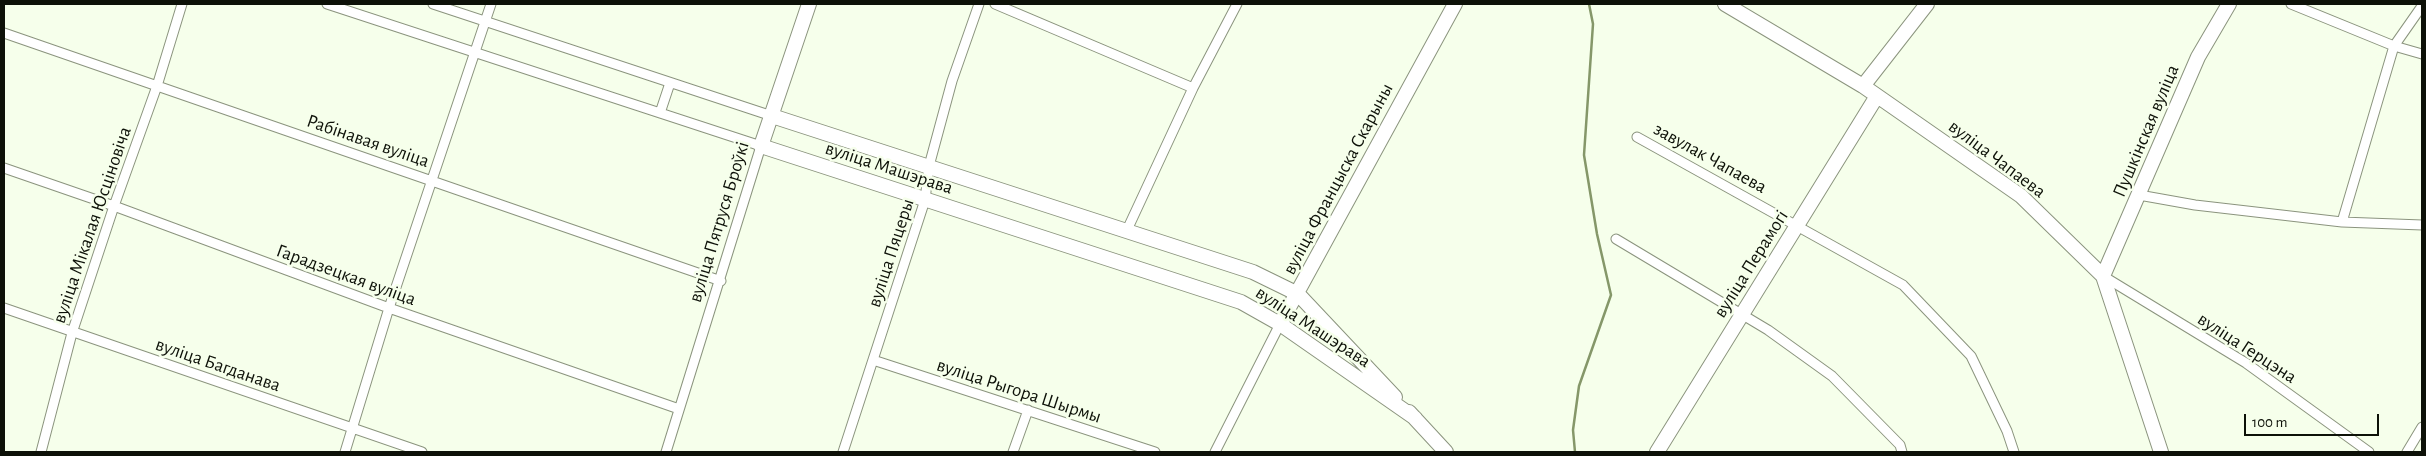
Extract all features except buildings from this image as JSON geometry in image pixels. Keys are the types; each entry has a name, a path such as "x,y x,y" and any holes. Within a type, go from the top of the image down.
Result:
{"street":[{"name":"вуліца Машэрава","path":"327,4 1241,302 1280,324 1415,418"},
{"name":"вуліца Машэрава","path":"433,4 1253,272 1298,294 1446,452"},
{"path":"345,452 389,308 491,4"},
{"name":"вуліца Пятруся Броўкі","path":"666,452 721,281 761,146 809,4"},
{"name":"вуліца Пяцеры","path":"843,452 925,200 929,166 952,81 979,4"},
{"path":"995,4 1192,88"},
{"path":"1126,230 1192,88 1236,4"},
{"name":"вуліца Францыска Скарыны","path":"1215,452 1280,324 1454,4"},
{"name":"вуліца Чапаева","path":"1725,4 1863,86 2021,196 2102,276 2162,452"},
{"path":"1863,86 1927,4"},
{"name":"Пушкінская вуліца","path":"2102,276 2198,57 2229,4"},
{"path":"2291,4 2394,46 2422,54"},
{"path":"2342,222 2394,46 2422,6"},
{"name":"вуліца Мікалая Юсціновіча","path":"41,452 72,333 114,206 157,86 181,7"},
{"name":"Рабінавая вуліца","path":"4,33 721,281"},
{"path":"660,113 670,83"},
{"name":"вуліца Перамогі","path":"1657,452 1877,96"},
{"name":"завулак Чапаева","path":"1637,137 1903,285 1970,356 2007,432 2014,452"},
{"name":"Гарадзецкая вуліца","path":"4,168 114,206 389,308 679,409"},
{"path":"2139,195 2195,205 2342,222 2422,226"},
{"path":"1616,239 1768,330 1832,376 1900,445 1902,452"},
{"name":"вуліца Герцэна","path":"2102,276 2246,364 2369,452"},
{"name":"вуліца Багданава","path":"4,308 422,452"},
{"name":"вуліца Рыгора Шырмы","path":"873,360 1155,452"},
{"path":"1013,452 1028,410"},
{"path":"2407,452 2422,427"}],"waterway":[{"path":"1575,452 1573,430 1579,386 1611,295 1597,234 1584,155 1593,24 1589,4"}]}
